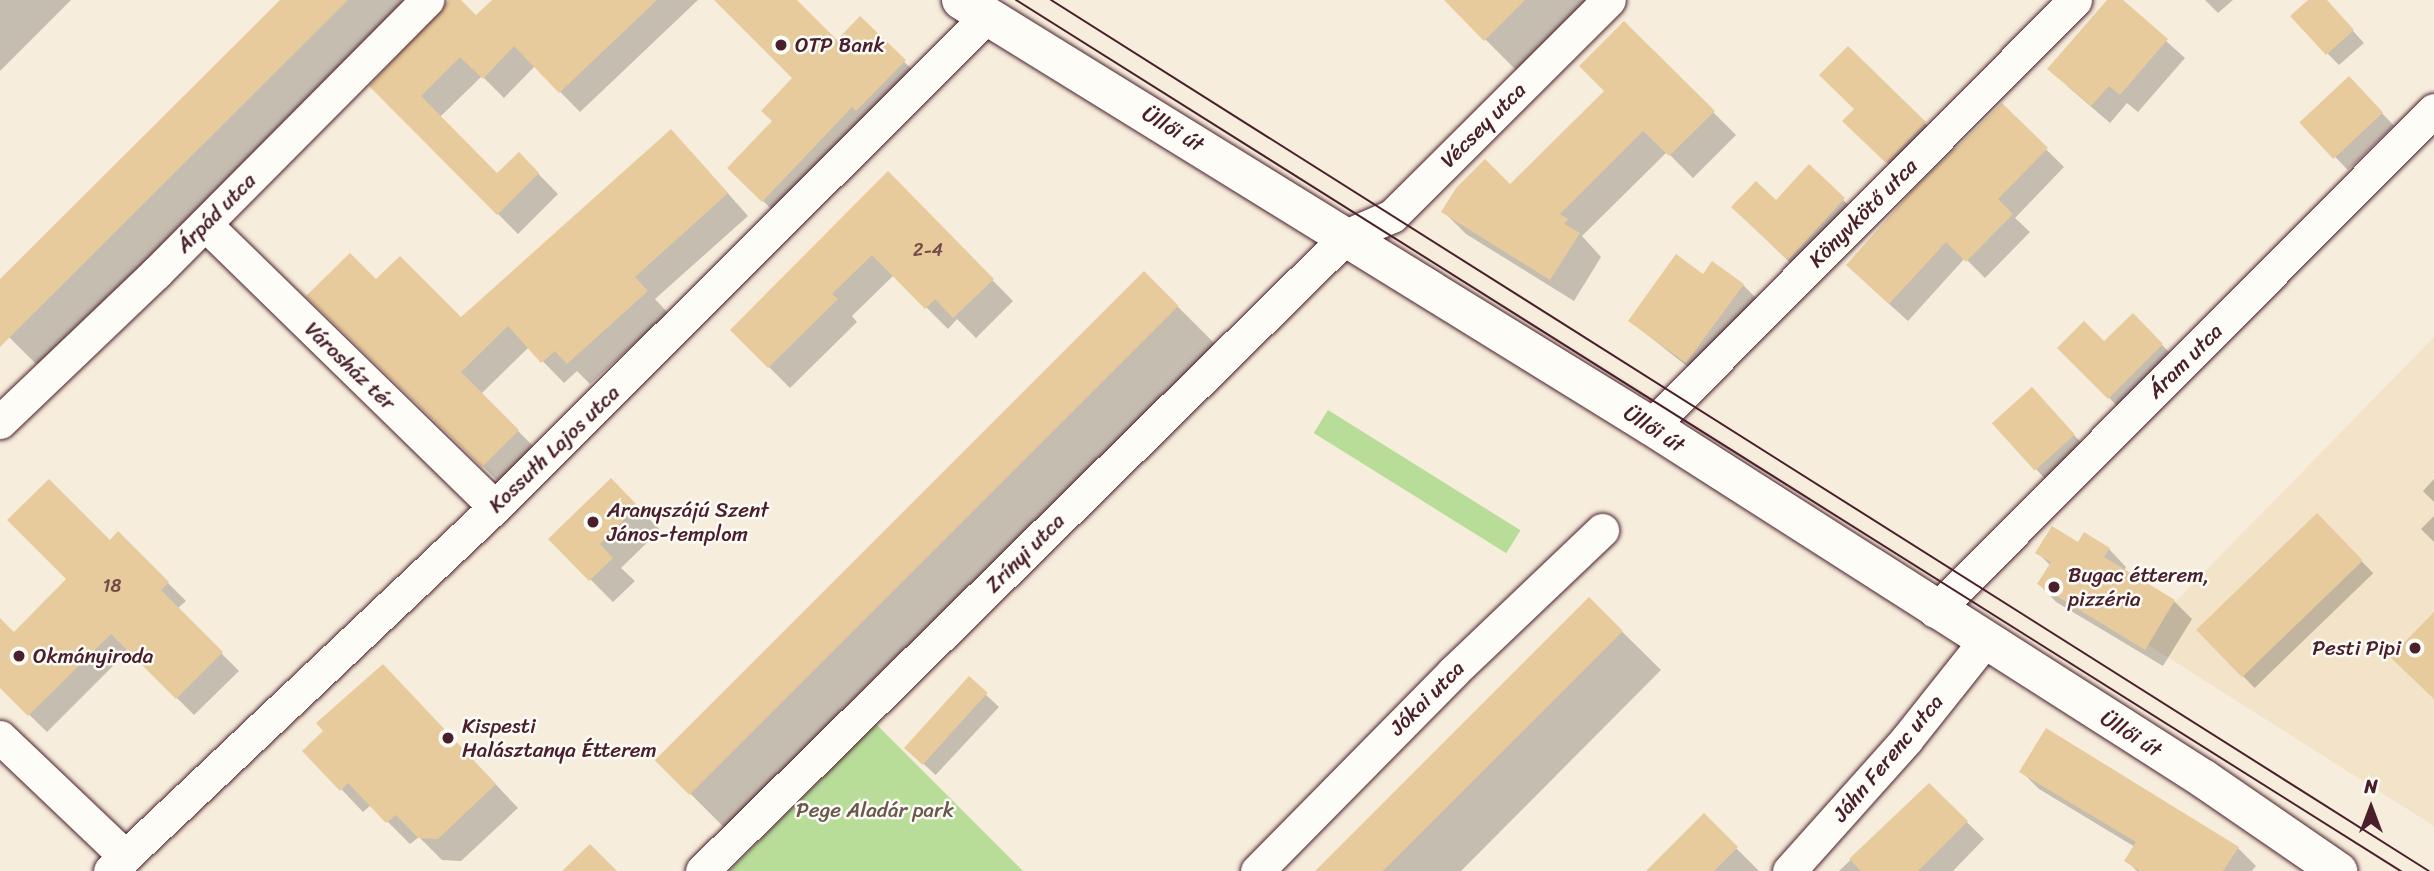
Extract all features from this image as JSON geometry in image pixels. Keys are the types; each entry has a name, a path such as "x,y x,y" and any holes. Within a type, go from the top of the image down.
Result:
{"main road":[{"name":"Üllői út","path":"974,8 1348,235 1651,426 1935,611 2204,779 2338,871"}],"street":[{"name":"Árpád utca","path":"0,422 205,224 427,0"},
{"name":"Vécsey utca","path":"1348,235 1392,216 1609,0"},
{"name":"Könyvkötő utca","path":"1651,426 2075,0"},
{"name":"Kossuth Lajos utca","path":"117,863 495,507 974,8"},
{"name":"Áram utca","path":"1935,611 2434,110"},
{"name":"Városház tér","path":"205,224 495,507"},
{"name":"Zrínyi utca","path":"702,871 1348,235"},
{"name":"Jókai utca","path":"1256,871 1453,671 1602,530"},
{"name":"Jáhn Ferenc utca","path":"1789,871 1906,740 1984,642"},
{"path":"0,737 117,863"}],"shaded area":[{"path":"2434,337 2434,826 2139,639"}],"green space":[{"path":"1328,410 1521,530 1506,553 1314,433"},
{"name":"Pege Aladár park","path":"876,724 1023,871 729,871"}],"building":[{"path":"280,0 348,0 0,347 0,279"},
{"path":"449,0 461,0 476,15 492,0 657,0 559,93 514,46 483,79 460,57 421,96 497,173 519,152 539,173 497,215 369,86"},
{"path":"714,0 797,0 837,40 860,16 906,60 856,111 852,107 762,202 727,168 772,121 761,111 792,78"},
{"path":"1444,0 1525,0 1484,41"},
{"path":"2107,0 2123,0 2168,39 2120,95 2109,86 2091,106 2047,69"},
{"path":"2308,0 2327,0 2354,30 2326,55 2290,16"},
{"path":"1624,21 1715,111 1669,156 1643,131 1560,214 1568,219 1564,224 1580,233 1550,280 1441,212 1456,188 1485,159 1510,184 1604,91 1579,66"},
{"path":"1848,46 1926,122 1886,163 1842,121 1854,109 1819,75"},
{"path":"2349,76 2383,113 2333,159 2299,122"},
{"path":"2002,103 2048,148 1998,199 2013,214 1966,262 1946,242 1889,304 1846,265 1913,190"},
{"path":"671,129 728,193 635,277 648,291 567,364 555,351 541,363 508,326 461,372 519,430 482,467 306,296 350,253 376,279 400,256 461,317"},
{"path":"1809,164 1845,198 1788,260 1731,207 1756,181 1776,200"},
{"path":"888,171 994,279 953,318 935,299 925,309 872,255 832,294 838,299 768,368 730,330"},
{"path":"1676,254 1703,274 1712,261 1744,284 1686,363 1628,321"},
{"path":"1144,271 1179,306 689,795 655,760"},
{"path":"2133,313 2163,344 2108,399 2057,348 2084,321 2104,341"},
{"path":"2032,387 2075,435 2035,471 1992,423"},
{"name":"Aranyszájú Szent János-templom","path":"611,478 638,506 600,544 613,558 589,581 548,539"},
{"path":"49,479 110,540 118,531 169,582 161,590 223,652 176,699 111,634 28,716 0,688 0,618 14,632 66,579 7,520"},
{"path":"2317,513 2363,560 2242,677 2196,630"},
{"path":"2052,526 2078,542 2084,532 2110,548 2104,557 2175,600 2145,650 2037,584 2051,562 2035,553"},
{"path":"1589,597 1623,631 1383,871 1315,871"},
{"path":"2434,612 2434,699 2390,657"},
{"path":"383,664 496,784 438,839 418,838 396,815 386,823 348,783 340,791 302,751 323,731 316,723"},
{"path":"969,676 988,693 923,765 904,748"},
{"path":"2046,728 2239,847 2223,871 2140,871 2124,861 2136,842 2019,772"},
{"path":"1929,783 1968,821 1918,871 1861,871 1849,859"},
{"path":"1704,813 1738,847 1714,871 1646,871"},
{"path":"590,844 617,871 562,871"}],"tram line":[{"path":"1016,0 2401,871"},
{"path":"1051,0 2429,871"}],"place":[{"name":"OTP Bank","path":"781,45"},
{"name":"Aranyszájú Szent János-templom","path":"593,522"},
{"name":"Bugac étterem, pizzéria","path":"2054,587"},
{"name":"Pesti Pipi","path":"2415,648"},
{"name":"Okmányiroda","path":"19,656"},
{"name":"Kispesti Halásztanya Étterem","path":"448,738"}]}
